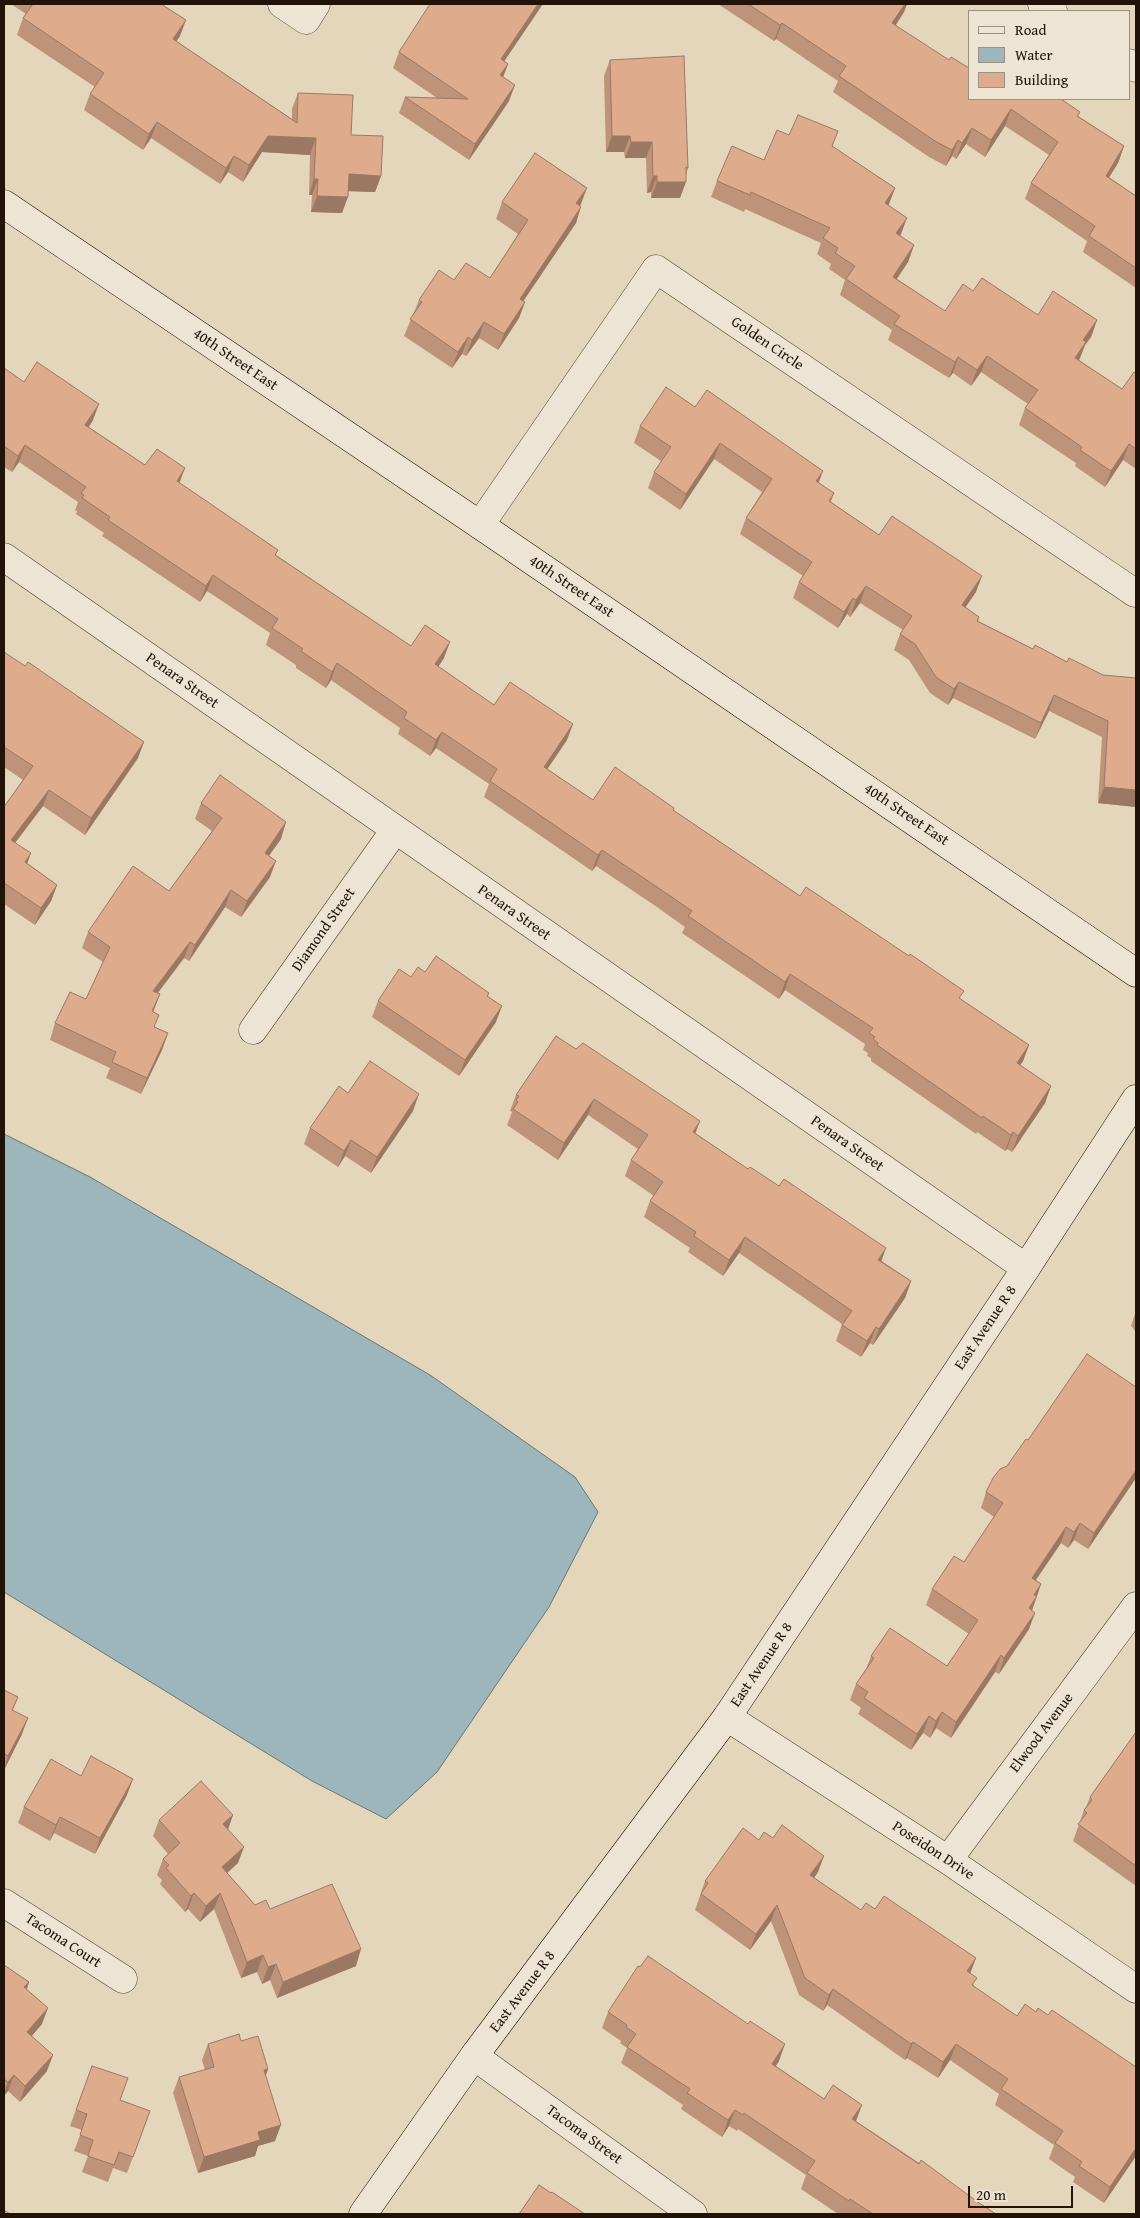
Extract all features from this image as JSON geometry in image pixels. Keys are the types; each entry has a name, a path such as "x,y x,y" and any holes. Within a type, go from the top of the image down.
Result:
{"street":[{"path":"282,4 311,12"},
{"name":"40th Street East","path":"4,204 480,525 1136,973"},
{"name":"Golden Circle","path":"480,525 656,269 1136,592"},
{"name":"Penara Street","path":"4,556 1026,1268"},
{"name":"Diamond Street","path":"253,1030 395,830"},
{"name":"East Avenue R 8","path":"363,2214 474,2056 727,1717 1026,1268 1136,1099"},
{"name":"Elwood Avenue","path":"948,1860 1136,1606"},
{"name":"Poseidon Drive","path":"727,1717 948,1860 1136,1989"},
{"name":"Tacoma Court","path":"4,1903 123,1980"},
{"name":"Tacoma Street","path":"474,2056 693,2214"}],"water":[{"path":"4,1134 90,1177 430,1375 575,1477 598,1512 549,1607 437,1772 386,1819 312,1781 4,1592"}],"building":[{"path":"33,4 161,4 186,20 173,39 297,123 298,93 353,95 351,135 383,136 381,176 349,174 348,197 317,196 318,179 314,179 316,138 268,136 249,165 234,156 226,168 157,122 149,134 90,94 104,73 23,18"},
{"path":"430,4 538,4 501,59 508,64 500,75 515,85 475,144 405,97 468,99 399,52"},
{"path":"748,4 905,4 892,23 949,60 951,57 968,67 968,100 1062,100 1080,112 1077,116 1124,146 1106,176 1136,196 1136,268 1089,236 1095,226 1031,183 1058,142 1011,109 991,140 972,128 962,143 958,140 952,150 935,141 839,76 846,66 782,23 780,25"},
{"path":"684,56 688,168 686,167 686,182 657,182 657,176 653,176 652,142 631,142 630,136 612,136 610,60"},
{"path":"798,115 838,131 832,146 895,188 885,203 907,218 896,233 914,245 893,277 945,311 963,284 973,291 982,278 1038,315 1053,291 1097,320 1083,340 1086,342 1075,358 1122,389 1134,372 1136,373 1136,449 1129,444 1111,471 1080,450 1082,447 1025,408 1038,390 987,356 977,370 958,357 955,362 894,324 900,316 846,279 855,266 835,253 838,248 823,238 830,228 751,192 750,195 717,181 732,146 764,160 777,130 789,135"},
{"path":"535,153 587,188 576,203 581,207 520,299 525,302 504,334 484,322 472,340 468,337 458,352 410,319 422,302 419,300 439,270 454,280 466,263 490,278 528,220 502,202"},
{"path":"37,362 99,404 85,425 145,465 157,449 185,468 177,481 278,550 275,555 411,646 425,625 450,642 435,664 494,705 510,682 573,724 544,767 593,800 615,767 674,808 673,810 800,896 806,887 964,991 959,998 1029,1045 1017,1063 1051,1086 1018,1136 1013,1132 1011,1135 983,1116 982,1118 877,1045 878,1043 873,1039 875,1037 869,1033 873,1028 790,974 785,982 688,916 692,911 660,889 602,850 598,855 490,781 497,769 442,732 436,740 404,718 407,712 337,663 332,672 301,651 303,649 272,628 278,619 213,575 206,586 108,520 110,517 82,498 84,495 81,493 86,487 25,445 18,456 4,446 4,368 24,382"},
{"path":"666,387 695,407 707,390 823,471 816,481 834,493 829,501 879,535 892,516 982,576 962,605 979,617 977,621 1033,649 1035,645 1067,662 1069,658 1103,675 1136,678 1136,790 1104,787 1108,721 1054,695 1041,723 959,682 954,689 936,677 915,644 900,634 912,616 866,586 856,600 853,598 844,612 799,582 812,562 746,518 772,479 720,443 686,494 654,472 671,447 640,426"},
{"path":"4,652 25,666 28,662 144,742 91,818 49,790 11,840 31,853 25,862 57,885 41,908 4,883 4,807 33,766 4,747"},
{"path":"220,775 286,822 265,853 276,861 247,901 231,890 195,945 190,942 153,991 160,994 152,1011 159,1015 154,1027 168,1033 147,1078 112,1062 116,1052 55,1023 70,992 86,999 110,947 88,932 133,866 169,891 222,818 201,803"},
{"path":"436,956 489,993 487,996 502,1006 465,1060 378,1001 399,969 411,977 418,967 425,972"},
{"path":"556,1036 576,1049 583,1043 700,1121 693,1132 748,1169 750,1167 779,1186 784,1179 886,1248 878,1260 911,1281 879,1329 876,1327 867,1341 842,1325 852,1311 745,1237 729,1260 694,1236 696,1232 650,1201 663,1182 631,1160 648,1135 594,1099 564,1143 513,1109 518,1102 516,1100 519,1096 516,1095"},
{"path":"370,1061 419,1094 377,1157 351,1140 344,1151 310,1128 339,1086 348,1093"},
{"path":"1087,1354 1136,1387 1136,1470 1094,1533 1080,1523 1074,1532 1066,1527 1032,1578 1041,1584 1034,1595 1037,1596 1029,1608 1035,1613 1004,1658 1001,1655 956,1722 942,1712 936,1721 929,1716 917,1734 864,1698 868,1692 856,1684 874,1658 871,1656 890,1628 947,1666 978,1620 932,1589 954,1556 964,1562 1003,1503 986,1492 993,1478 1000,1469 1007,1466 1026,1439 1028,1440"},
{"path":"4,1690 18,1697 12,1710 28,1718 8,1756 4,1753"},
{"path":"1136,1732 1136,1866 1078,1824 1087,1813 1084,1810 1092,1800 1090,1797"},
{"path":"91,1756 133,1779 100,1838 60,1817 56,1825 24,1807 51,1759 81,1776"},
{"path":"201,1781 233,1815 223,1824 244,1847 222,1867 255,1905 266,1900 270,1909 332,1884 361,1949 283,1982 276,1964 268,1967 263,1955 247,1962 220,1893 206,1906 194,1893 191,1896 166,1868 169,1865 163,1859 180,1843 159,1820"},
{"path":"782,1825 824,1856 810,1875 861,1910 866,1903 875,1909 884,1896 976,1958 967,1971 977,1978 972,1985 1017,2016 1025,2004 1036,2012 1038,2008 1048,2015 1052,2010 1136,2067 1136,2148 1110,2187 1079,2166 1082,2162 1055,2143 1063,2131 1001,2089 1008,2079 956,2044 943,2062 913,2042 911,2044 833,1989 829,1995 805,1978 777,1905 756,1934 701,1894 708,1883 705,1881 743,1828 759,1840 764,1832 773,1838"},
{"path":"648,1956 748,2024 750,2021 785,2044 772,2064 824,2099 833,2085 862,2105 852,2119 919,2164 921,2160 996,2214 873,2214 850,2199 849,2201 807,2173 815,2161 744,2113 743,2115 735,2110 728,2120 687,2093 690,2089 627,2047 636,2034 626,2027 627,2025 608,2012 638,1966 640,1967"},
{"path":"4,1965 29,1982 24,1987 48,2008 27,2032 53,2055 25,2086 14,2075 8,2082 4,2079"},
{"path":"239,2034 241,2041 258,2036 268,2069 264,2070 281,2125 258,2132 260,2140 204,2157 179,2077 214,2067 208,2044"},
{"path":"92,2066 128,2078 120,2100 150,2111 133,2157 119,2152 114,2165 88,2156 93,2140 80,2135 87,2114 76,2110"},
{"path":"539,2185 552,2192 585,2214 519,2214"}]}
